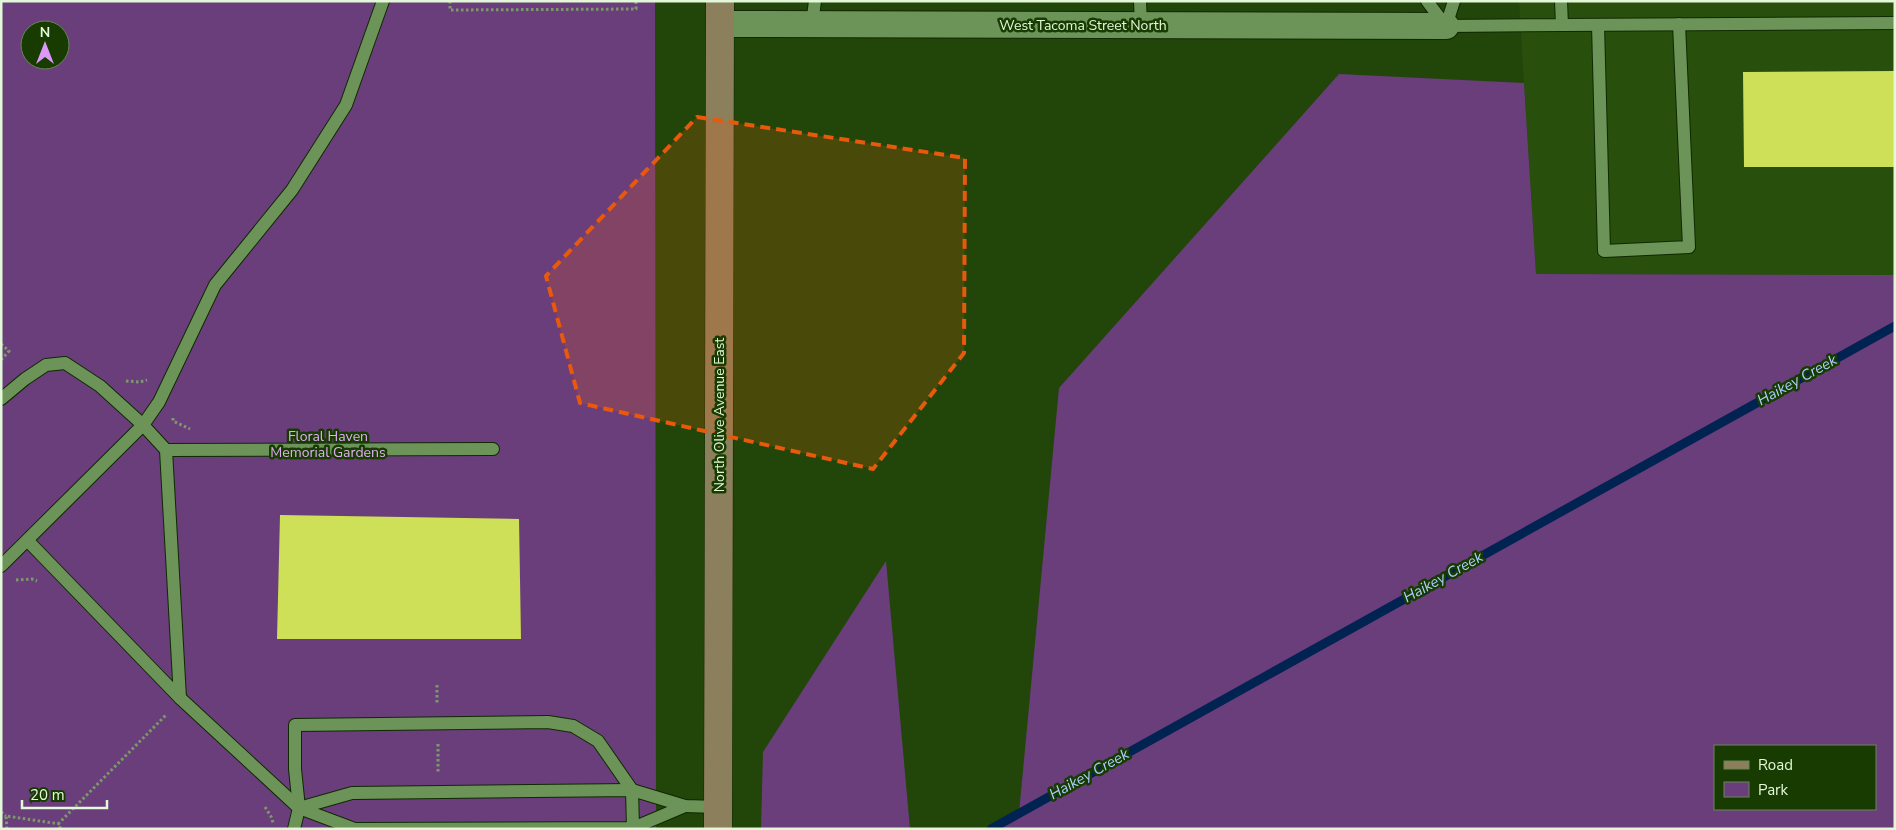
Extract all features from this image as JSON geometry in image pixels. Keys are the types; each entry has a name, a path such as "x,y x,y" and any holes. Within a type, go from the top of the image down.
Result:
{"street":[{"name":"West Tacoma Street North","path":"720,13 1140,13 1446,26"},
{"name":"North Olive Avenue East","path":"718,818 720,13"}],"lane":[{"path":"1,566 143,425 158,402 215,285 292,190 346,105 383,1"},
{"path":"1426,1 1446,26"},
{"path":"1446,26 1454,1"},
{"path":"1562,1 1562,25"},
{"path":"1446,26 1895,23"},
{"path":"1598,25 1604,251 1689,247 1679,24"},
{"path":"1,399 46,365 65,363 100,386 143,425 166,450 180,698"},
{"path":"166,450 493,449"},
{"path":"28,541 180,698 299,808 354,829 633,828 685,806"},
{"path":"294,829 299,808 295,769 295,724 548,722 573,726 598,741 632,790 633,828"},
{"path":"299,808 352,792 632,790 718,818"}],"path":[{"path":"450,1 450,10 636,9 636,1"},
{"path":"1,344 9,352 1,360"},
{"path":"119,378 140,382 151,380"},
{"path":"437,685 438,792"},
{"path":"58,824 170,711"},
{"path":"1,812 6,816 58,824"},
{"path":"6,816 7,829"},
{"path":"58,824 60,829"}],"highlighted area":[{"path":"697,117 965,158 964,353 873,469 580,403 546,276"}],"shaded area":[{"path":"1519,1 1895,1 1895,275 1536,274"}],"green space":[{"name":"Floral Haven Memorial Gardens","path":"1,1 655,1 656,829 1,829"},
{"path":"1339,74 1524,83 1536,274 1895,275 1895,829 991,829 1019,813 1059,388"},
{"path":"886,561 910,829 761,829 763,752"}],"building":[{"path":"1895,71 1895,167 1744,167 1743,72"},
{"path":"280,515 519,519 521,639 277,639"}],"waterway":[{"name":"Haikey Creek","path":"991,829 1895,326"}]}
